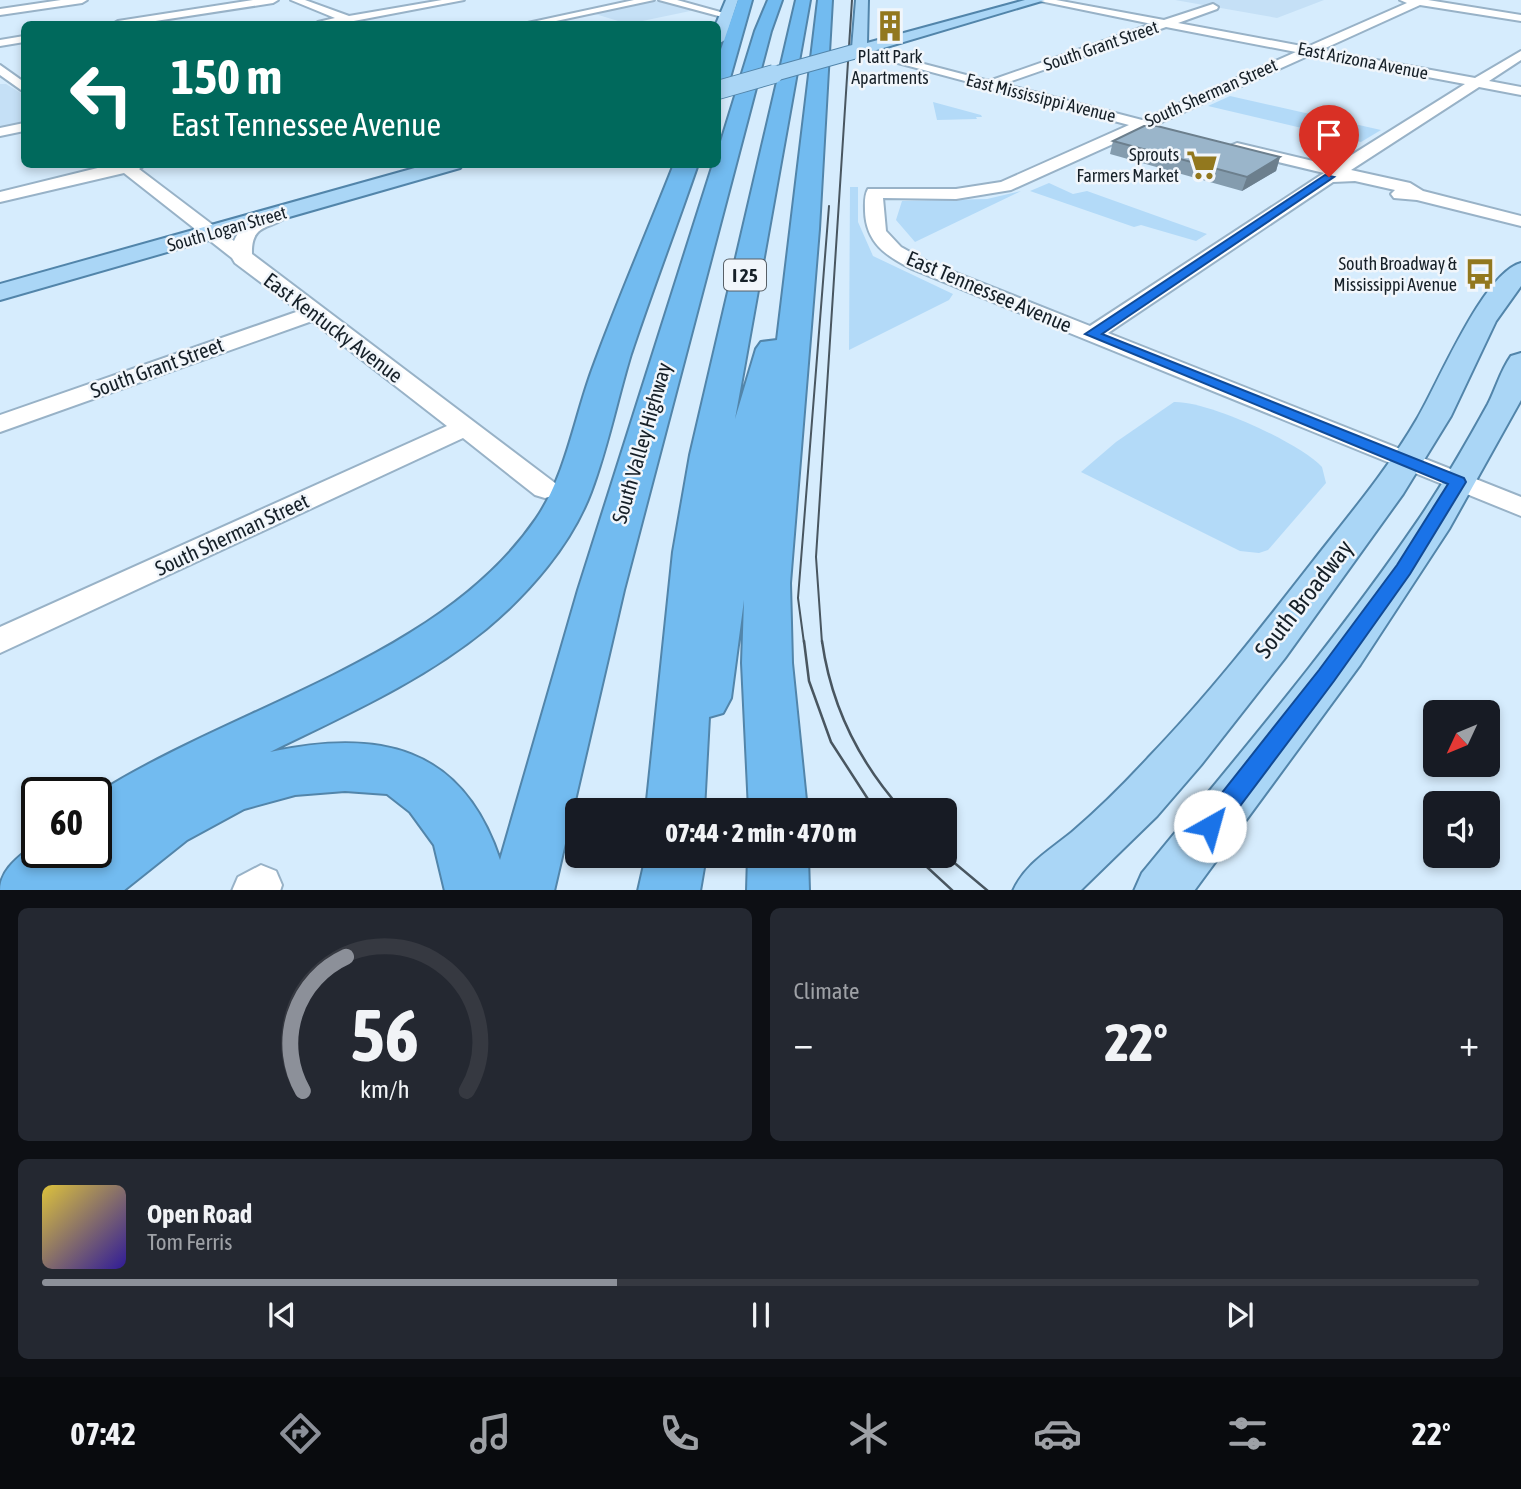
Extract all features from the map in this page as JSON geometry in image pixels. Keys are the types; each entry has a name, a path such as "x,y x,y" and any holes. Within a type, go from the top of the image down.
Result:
{"highway":[{"path":"745,0 726,95 730,98 755,0"},
{"name":"South Valley Highway","path":"721,118 726,95 763,31 775,0"},
{"name":"I 25","path":"676,798 695,552 710,455 803,0"},
{"path":"777,798 767,663 767,583 821,73 831,4"},
{"path":"112,817 214,752 416,655 464,620 531,556 554,526 565,502 609,370 685,168"},
{"name":"South Valley Highway","path":"523,890 618,523 675,326 710,168"},
{"path":"686,798 716,638 729,538 746,447 805,229"},
{"path":"79,890 138,840 180,813 230,789 274,775 319,768 361,768 399,773 424,788 447,811 463,845 476,890"},
{"path":"27,890 51,868"},
{"path":"669,890 672,868"},
{"path":"778,868 778,890"}],"main road":[{"path":"721,28 732,0"},
{"path":"856,52 862,0"},
{"path":"726,95 856,52 1040,0"},
{"name":"South Logan Street","path":"0,292 439,168"},
{"name":"South Broadway","path":"1041,890 1122,821 1181,759 1391,485 1405,460 1425,434 1490,306 1521,271"},
{"path":"1162,890 1404,570 1506,399 1521,362"}],"street":[{"path":"0,12 82,0"},
{"path":"137,21 273,0"},
{"path":"296,0 352,21"},
{"path":"342,21 458,0"},
{"path":"543,21 649,0"},
{"path":"664,0 726,15"},
{"name":"East Arizona Avenue","path":"1040,0 1521,91"},
{"path":"1402,0 1521,18"},
{"name":"South Sherman Street","path":"874,193 939,195 996,189 1420,1"},
{"name":"South Grant Street","path":"989,85 1213,7"},
{"path":"0,43 21,40"},
{"name":"East Mississippi Avenue","path":"856,52 1167,130"},
{"path":"1092,334 1334,174 1521,55"},
{"path":"0,69 16,82"},
{"path":"0,132 21,128"},
{"path":"1334,174 1223,145 1334,174 1394,194 1411,191 1521,222"},
{"path":"0,197 116,168"},
{"name":"East Kentucky Avenue","path":"132,168 242,259 545,489"},
{"name":"East Tennessee Avenue","path":"874,193 874,224 887,247 919,265 1521,507"},
{"path":"242,259 241,241 246,231 282,213"},
{"name":"South Grant Street","path":"0,424 313,313"},
{"name":"South Sherman Street","path":"0,641 464,428"}],"shaded area":[{"path":"1175,0 1324,0 1277,18"},
{"path":"657,1 695,10 642,21 618,21 592,13"},
{"path":"0,84 6,84 21,93 21,125 0,129"},
{"path":"1230,96 1381,130 1361,142 1208,106"},
{"path":"933,102 981,115 982,117 937,120"},
{"path":"1049,183 1073,194 1087,191 1207,234 1196,241 1141,225 1134,227 1030,191"},
{"path":"850,187 858,187 858,222 873,256 953,294 949,300 849,350"},
{"path":"1021,191 915,242 896,220 902,201 987,199"},
{"path":"1174,402 1208,408 1252,425 1294,446 1322,467 1326,483 1268,550 1259,553 1240,551 1081,472 1116,442"}],"building":[{"path":"1144,126 1157,126 1280,157 1247,177 1113,141"}],"tram line":[{"path":"822,643 816,557 852,0"},
{"path":"804,643 798,598 829,206"},
{"path":"804,641 809,681 831,742 867,798"},
{"path":"822,641 832,688 849,731 892,798"},
{"path":"957,865 987,890"},
{"path":"928,868 952,890"}],"place":[{"name":"Platt Park Apartments","path":"890,26"},
{"name":"Sprouts Farmers Market","path":"1202,165"},
{"name":"South Broadway & Mississippi Avenue","path":"1480,274"}],"route":[{"path":"1210,826 1404,570 1458,482 1092,334 1329,177"}]}
